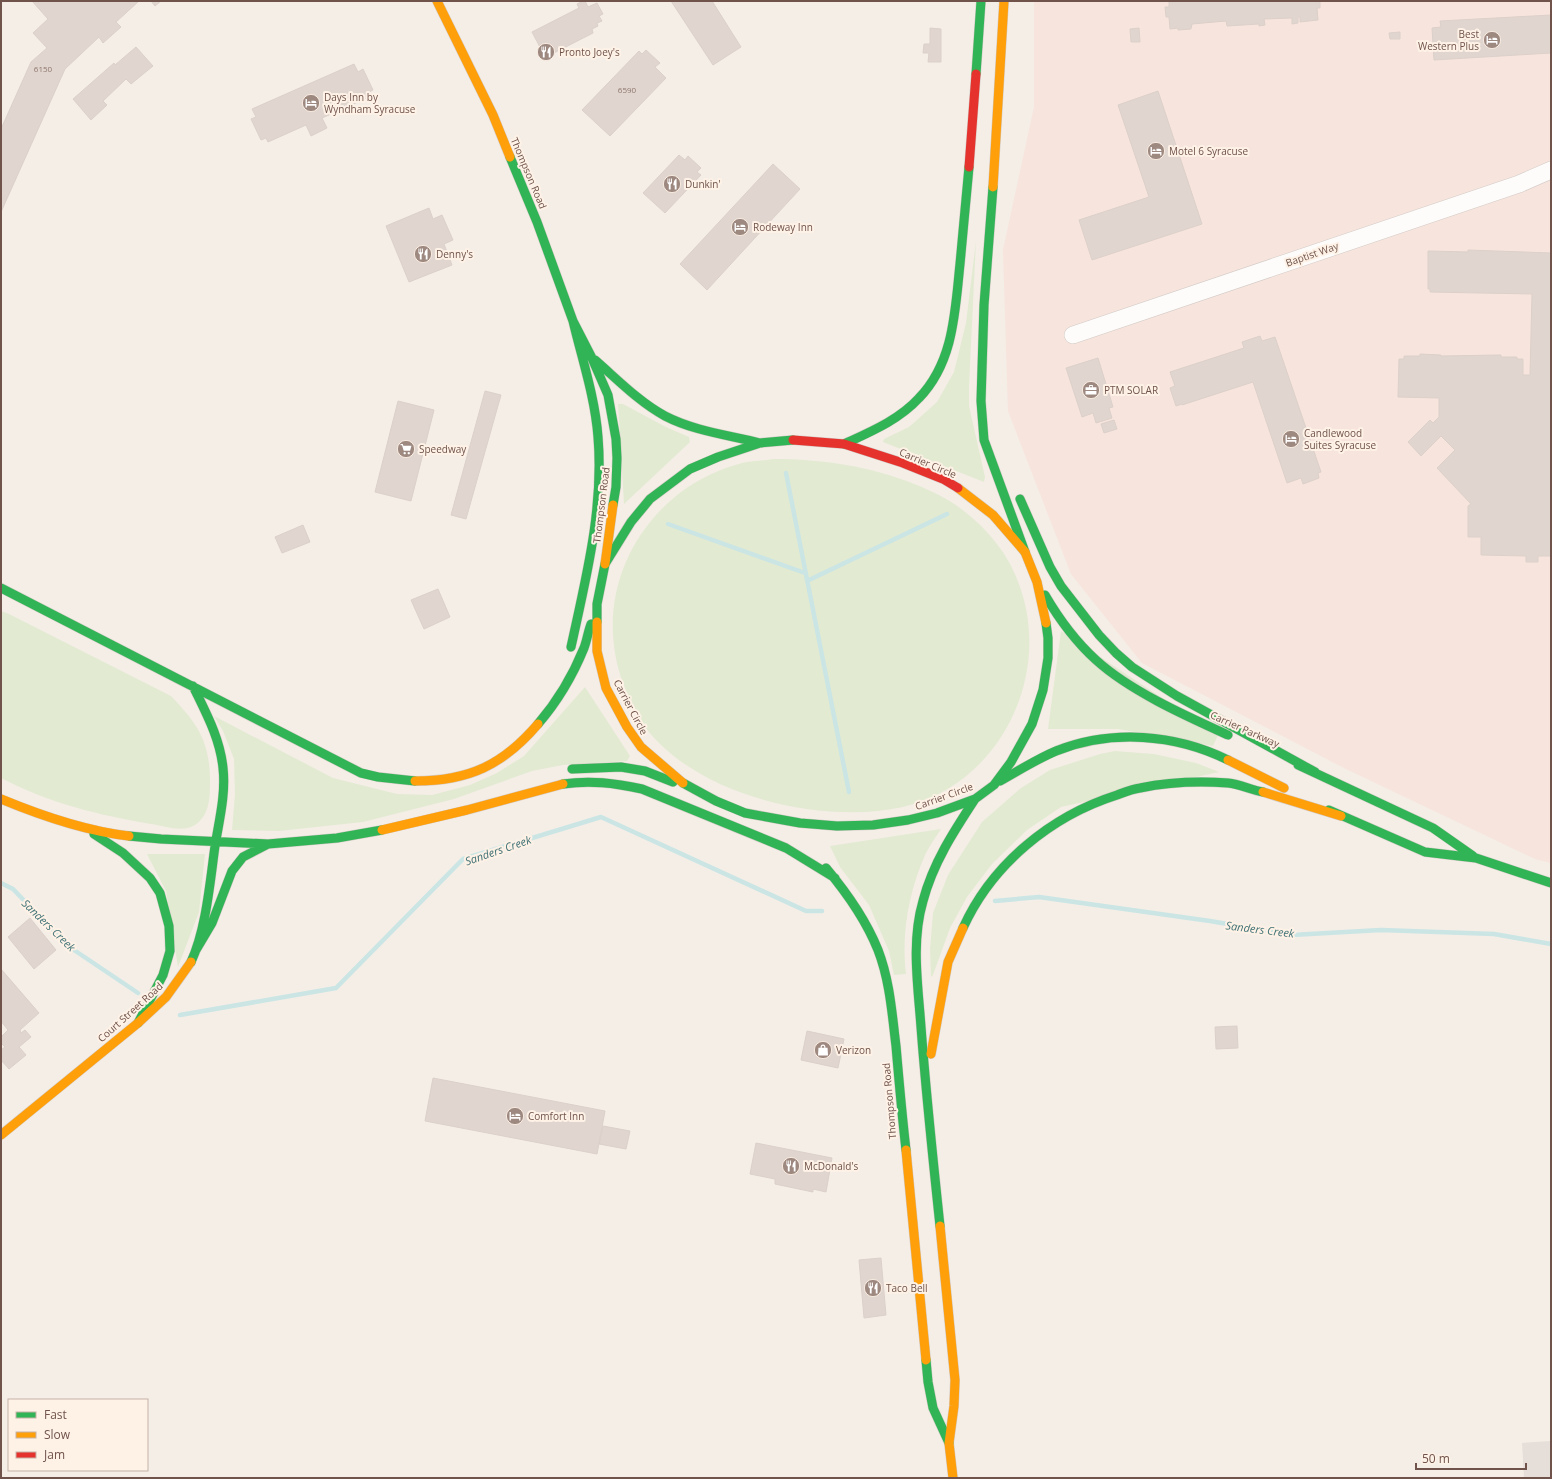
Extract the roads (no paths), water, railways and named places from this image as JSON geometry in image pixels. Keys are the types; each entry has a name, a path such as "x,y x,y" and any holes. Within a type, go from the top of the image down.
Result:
{"main road":[{"name":"Thompson Road","path":"437,1 493,115 538,222 573,321 591,356 608,395 616,439 617,458 616,487 605,564"},
{"path":"844,444 894,420 908,409 937,377 942,367 955,309 964,228 981,1"},
{"path":"1004,1 991,223 984,305 981,401 984,440 1025,552"},
{"path":"560,693 593,548 598,513 599,451 597,424 573,321"},
{"name":"Thompson Road","path":"591,356 640,398 675,420 699,429 760,443"},
{"path":"981,401 992,429"},
{"name":"Carrier Circle","path":"793,440 844,444 904,463 943,479 963,491 993,515 1025,552 1037,582 1043,605 1048,638 1048,658 1043,690 1032,724 1011,762 994,785 975,799 936,813 908,820 873,825 837,826 800,823 745,812 716,801 686,786 641,747 627,727 606,688 597,651 597,604 605,564 631,522 650,499 664,487 690,469 718,456 760,443 793,440"},
{"path":"1017,490 1047,560 1061,586 1099,635 1116,653 1132,666 1177,696 1314,772"},
{"name":"Carrier Parkway","path":"1037,582 1069,630 1087,651 1126,683 1220,731 1314,772 1433,828 1476,858"},
{"path":"1,588 361,773 376,778 401,782 432,782 473,773 506,755 524,739 546,714 560,693 583,649 597,604"},
{"path":"1,598 19,597"},
{"name":"Court Street Road","path":"1,1135 138,1023 166,997 188,967 196,950 207,900 224,787 223,767 217,737 192,686"},
{"name":"Carrier Parkway","path":"994,785 1057,750 1095,740 1124,737 1153,739 1187,744 1216,755 1342,816 1425,852 1476,858 1551,883"},
{"path":"559,771 582,768 621,767 645,771 686,786"},
{"path":"1,799 34,812 105,833 161,839 268,844 337,838 401,826 467,810 556,785 582,781 619,784 642,789 679,803 786,848 835,878"},
{"path":"926,1089 938,1008 949,957 965,920 980,896 1014,855 1040,833 1078,810 1108,796 1142,787 1179,782 1229,783 1278,796 1342,816"},
{"path":"401,826 473,799"},
{"name":"Thompson Road","path":"953,1478 949,1443 954,1406 955,1380 926,1089 916,953 918,923 923,900 940,856 953,832 975,799"},
{"path":"745,812 773,828"},
{"path":"83,826 123,853 150,878 160,893 169,926 170,951 163,975 138,1023"},
{"path":"196,950 212,923 232,871 243,857 268,844"},
{"name":"Thompson Road","path":"812,852 835,878 869,930 883,962 888,981 892,1009 928,1382 933,1408 949,1443"}],"street":[{"name":"Baptist Way","path":"1073,335 1519,184 1551,170"}],"waterway":[{"path":"786,473 849,792"},
{"path":"807,581 947,514"},
{"path":"668,524 805,573"},
{"name":"Sanders Creek","path":"180,1015 336,988 463,859 601,817 806,911 822,911"},
{"name":"Sanders Creek","path":"1,883 13,889 68,946 138,993"},
{"name":"Sanders Creek","path":"995,901 1039,897 1210,921 1292,935 1381,930 1494,934 1551,944"}],"place":[{"name":"Best Western Plus","path":"1492,40"},
{"name":"Pronto Joey's","path":"546,52"},
{"name":"Days Inn by Wyndham Syracuse","path":"311,103"},
{"name":"Motel 6 Syracuse","path":"1156,151"},
{"name":"Dunkin'","path":"672,184"},
{"name":"Rodeway Inn","path":"740,227"},
{"name":"Denny's","path":"423,254"},
{"name":"PTM SOLAR","path":"1091,390"},
{"name":"Candlewood Suites Syracuse","path":"1291,439"},
{"name":"Speedway","path":"406,449"},
{"name":"Verizon","path":"823,1050"},
{"name":"Comfort Inn","path":"515,1116"},
{"name":"McDonald's","path":"791,1166"},
{"name":"Taco Bell","path":"873,1288"}]}
